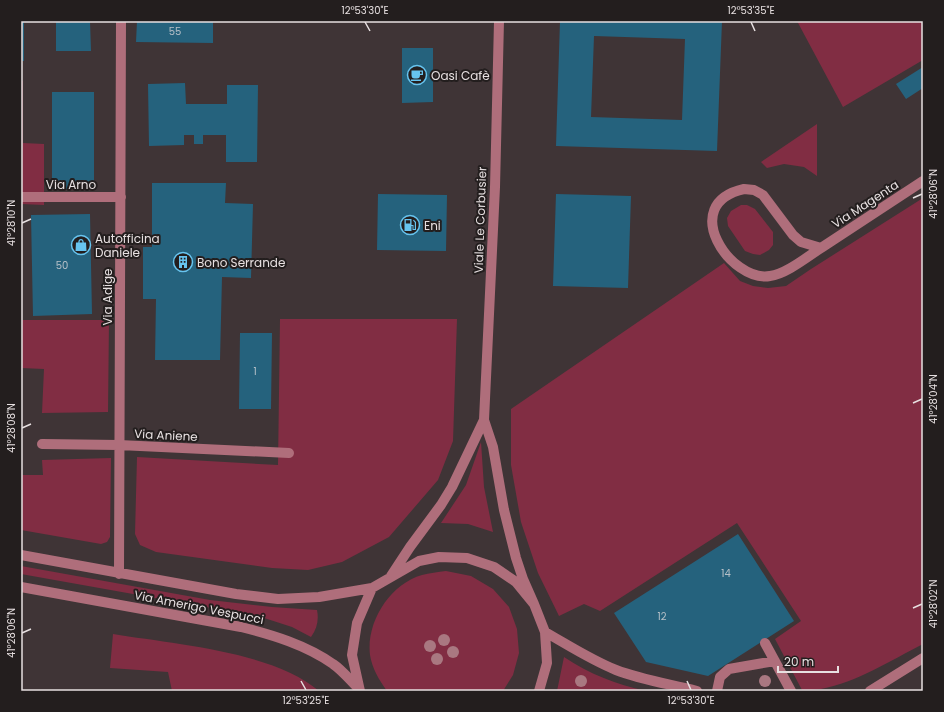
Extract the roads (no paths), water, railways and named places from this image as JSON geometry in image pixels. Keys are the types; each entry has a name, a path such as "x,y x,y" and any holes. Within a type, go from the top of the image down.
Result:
{"street":[{"name":"Via Adige","path":"119,574 121,21"},
{"name":"Viale Le Corbusier","path":"499,21 495,188 484,420 493,447 504,510 516,558 522,579 534,604"},
{"name":"Via Magenta","path":"821,248 801,242 793,235 763,195 754,190 744,189 736,191 719,202 714,210 712,228 721,246 736,264 745,271 763,277 771,276 781,273 821,248 923,181"},
{"name":"Via Arno","path":"21,197 120,197"},
{"name":"Viale Le Corbusier","path":"391,576 452,487 484,420"},
{"name":"Via Aniene","path":"42,444 119,445 289,453"},
{"name":"Via Amerigo Vespucci","path":"21,556 236,594 278,598 319,596 372,588"},
{"path":"359,689 352,655 357,623 372,588 419,561 439,557 467,558 494,567 516,582 534,604 545,632 547,663 539,691"},
{"name":"Via Amerigo Vespucci","path":"21,587 241,627 277,636 334,664 359,689"},
{"path":"545,632 574,650 616,670 637,677 697,691"},
{"path":"765,643 791,691"},
{"path":"870,691 923,658"},
{"path":"717,691 720,677 729,669 775,661"}],"place":[{"name":"Oasi Cafè","path":"417,75"},
{"name":"Eni","path":"410,225"},
{"name":"Autofficina Daniele","path":"81,245"},
{"name":"Bono Serrande","path":"183,262"}]}
